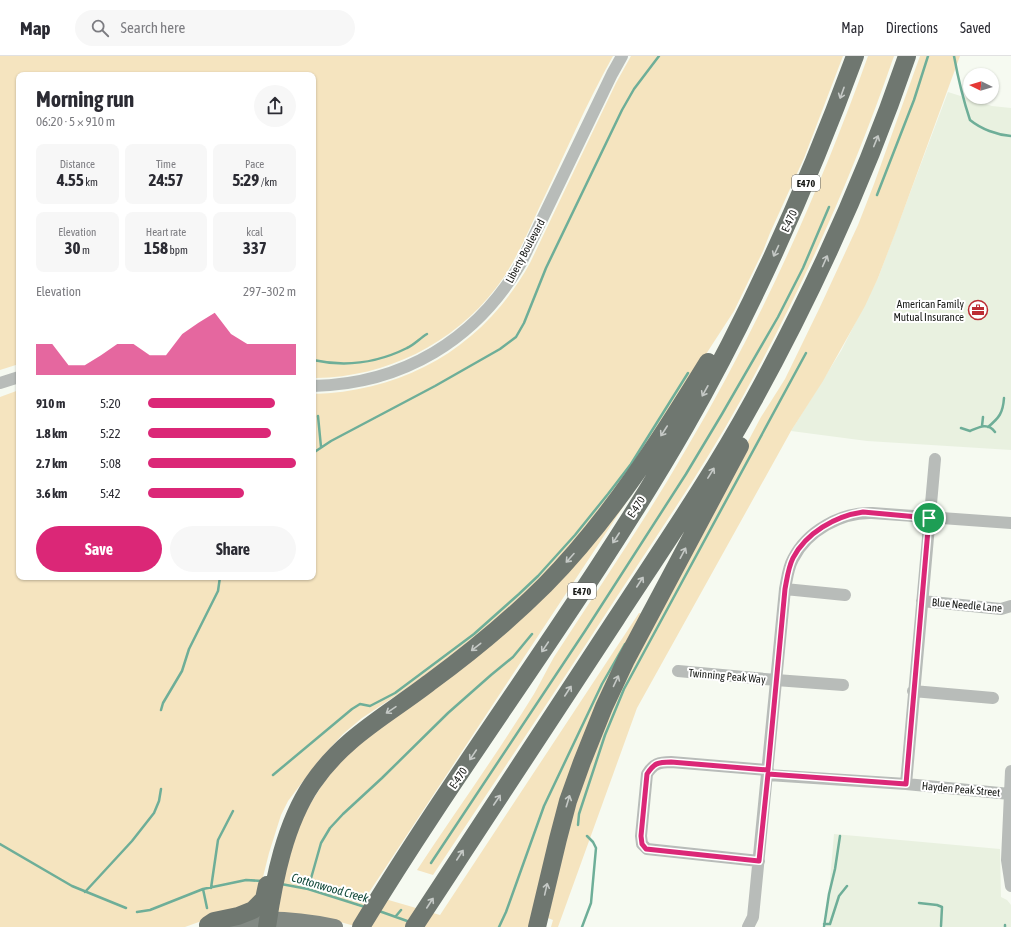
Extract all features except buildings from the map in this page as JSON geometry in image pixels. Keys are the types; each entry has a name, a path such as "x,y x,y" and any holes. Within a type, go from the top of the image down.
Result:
{"highway":[{"name":"E-470","path":"361,927 400,865 580,595 651,484 715,374 749,307 808,180 855,56"},
{"path":"414,927 703,485 753,402 832,247 864,172 907,56"},
{"path":"537,927 568,801 604,707 626,660 787,361 807,320 808,296"},
{"path":"268,923 267,900 278,855 305,795 327,763 350,741 371,724 430,682 487,638 528,601 561,568 590,536 618,499 683,403 728,332 749,307"},
{"path":"205,926 249,912 267,900"}],"main road":[{"path":"205,926 215,926 239,921 268,923 296,920 335,927"}],"street":[{"name":"Liberty Boulevard","path":"316,386 363,381 410,365 448,344 489,309 508,284 521,263 622,56"},
{"path":"0,383 16,378"},
{"path":"906,784 913,691 935,459"},
{"path":"748,927 753,917 785,589 793,558 811,535 829,524 851,514 863,512 1011,523"},
{"path":"785,589 845,595"},
{"name":"Blue Needle Lane","path":"922,601 1001,609 1011,606"},
{"name":"Twinning Peak Way","path":"678,671 843,685"},
{"path":"913,691 993,698"},
{"name":"Hayden Peak Street","path":"759,861 646,849 642,844 641,836 647,774 651,767 656,764 671,762 1010,794"},
{"path":"1011,771 1007,860 1011,886"}],"shaded area":[{"path":"0,56 613,56 584,111 515,258 496,288 479,308 460,326 439,341 416,354 392,364 368,371 342,376 316,378 316,72 16,72 16,365 0,370"},
{"path":"631,56 843,56 804,158 763,251 734,311 673,405 579,540 497,622 412,685 362,718 343,734 319,760 288,801 281,815 269,853 257,901 185,927 0,927 0,397 16,391 16,580 316,580 316,394 347,391 380,384 411,373 440,358 466,340 490,318 511,292 530,263 616,83"},
{"path":"868,56 894,56 862,144 826,230 786,314 742,398 681,499 433,875 417,870 534,694 554,657 653,504 712,404 763,307 786,258 829,158"},
{"path":"920,56 960,56 878,278 865,306 823,381 791,431 637,708 558,927 551,927 553,920 548,918 569,828 589,761 637,650 761,417 785,379 820,307 858,225"},
{"path":"948,92 963,97 963,104 986,104 1011,108 1011,450 867,441 791,431 841,351 878,278"},
{"path":"629,498 368,894 440,915 639,613 645,615 530,927 358,927 337,921 278,915 279,902 289,856 301,819 335,764 403,709"},
{"path":"834,834 1000,849 1001,897 1007,900 1011,905 1011,927 826,927"}],"waterway":[{"path":"316,451 331,441 435,386 500,349 516,337 524,323 546,268 622,110 634,89 659,56"},
{"path":"877,195 914,100 928,56"},
{"path":"954,56 970,120 989,131 1011,136"},
{"path":"431,863 585,631 686,474 778,317 803,268 829,207"},
{"path":"316,360 349,363 373,360 407,348 427,334"},
{"path":"578,825 579,814 605,735 624,689 806,353"},
{"path":"273,775 352,709 360,704 370,706 395,693 474,634 538,576 575,535 631,464 688,373"},
{"path":"988,427 1000,415 1003,408 1004,398"},
{"path":"318,416 321,447"},
{"path":"982,426 983,417"},
{"path":"961,428 970,431 986,426 995,432"},
{"path":"161,710 163,703 182,671 189,649 218,591 220,580"},
{"path":"308,889 321,843 330,828 448,713 513,657 532,634"},
{"path":"499,927 506,912 544,806 602,684 625,644"},
{"path":"85,892 132,841 154,813 159,801 161,789"},
{"path":"211,888 218,840 233,811"},
{"path":"582,927 591,903 596,848 587,836"},
{"path":"824,927 840,836"},
{"name":"Cottonwood Creek","path":"0,844 72,886 126,908"},
{"name":"Cottonwood Creek","path":"137,912 150,910 203,889 246,880 262,881"},
{"name":"Cottonwood Creek","path":"281,884 308,889 365,907"},
{"path":"824,924 830,924 839,896 847,886"},
{"path":"203,889 207,908"},
{"path":"919,903 942,907 941,926"},
{"name":"Cottonwood Creek","path":"396,916 401,910"},
{"name":"Cottonwood Creek","path":"379,911 410,922"}],"place":[{"name":"American Family Mutual Insurance","path":"978,310"}],"route":[{"path":"872,512 929,518 906,784 768,774 759,861 646,849 642,844 641,836 647,774 651,767 662,762 671,762 768,770 785,589 793,558 803,544 811,535 851,514 872,512"}]}
